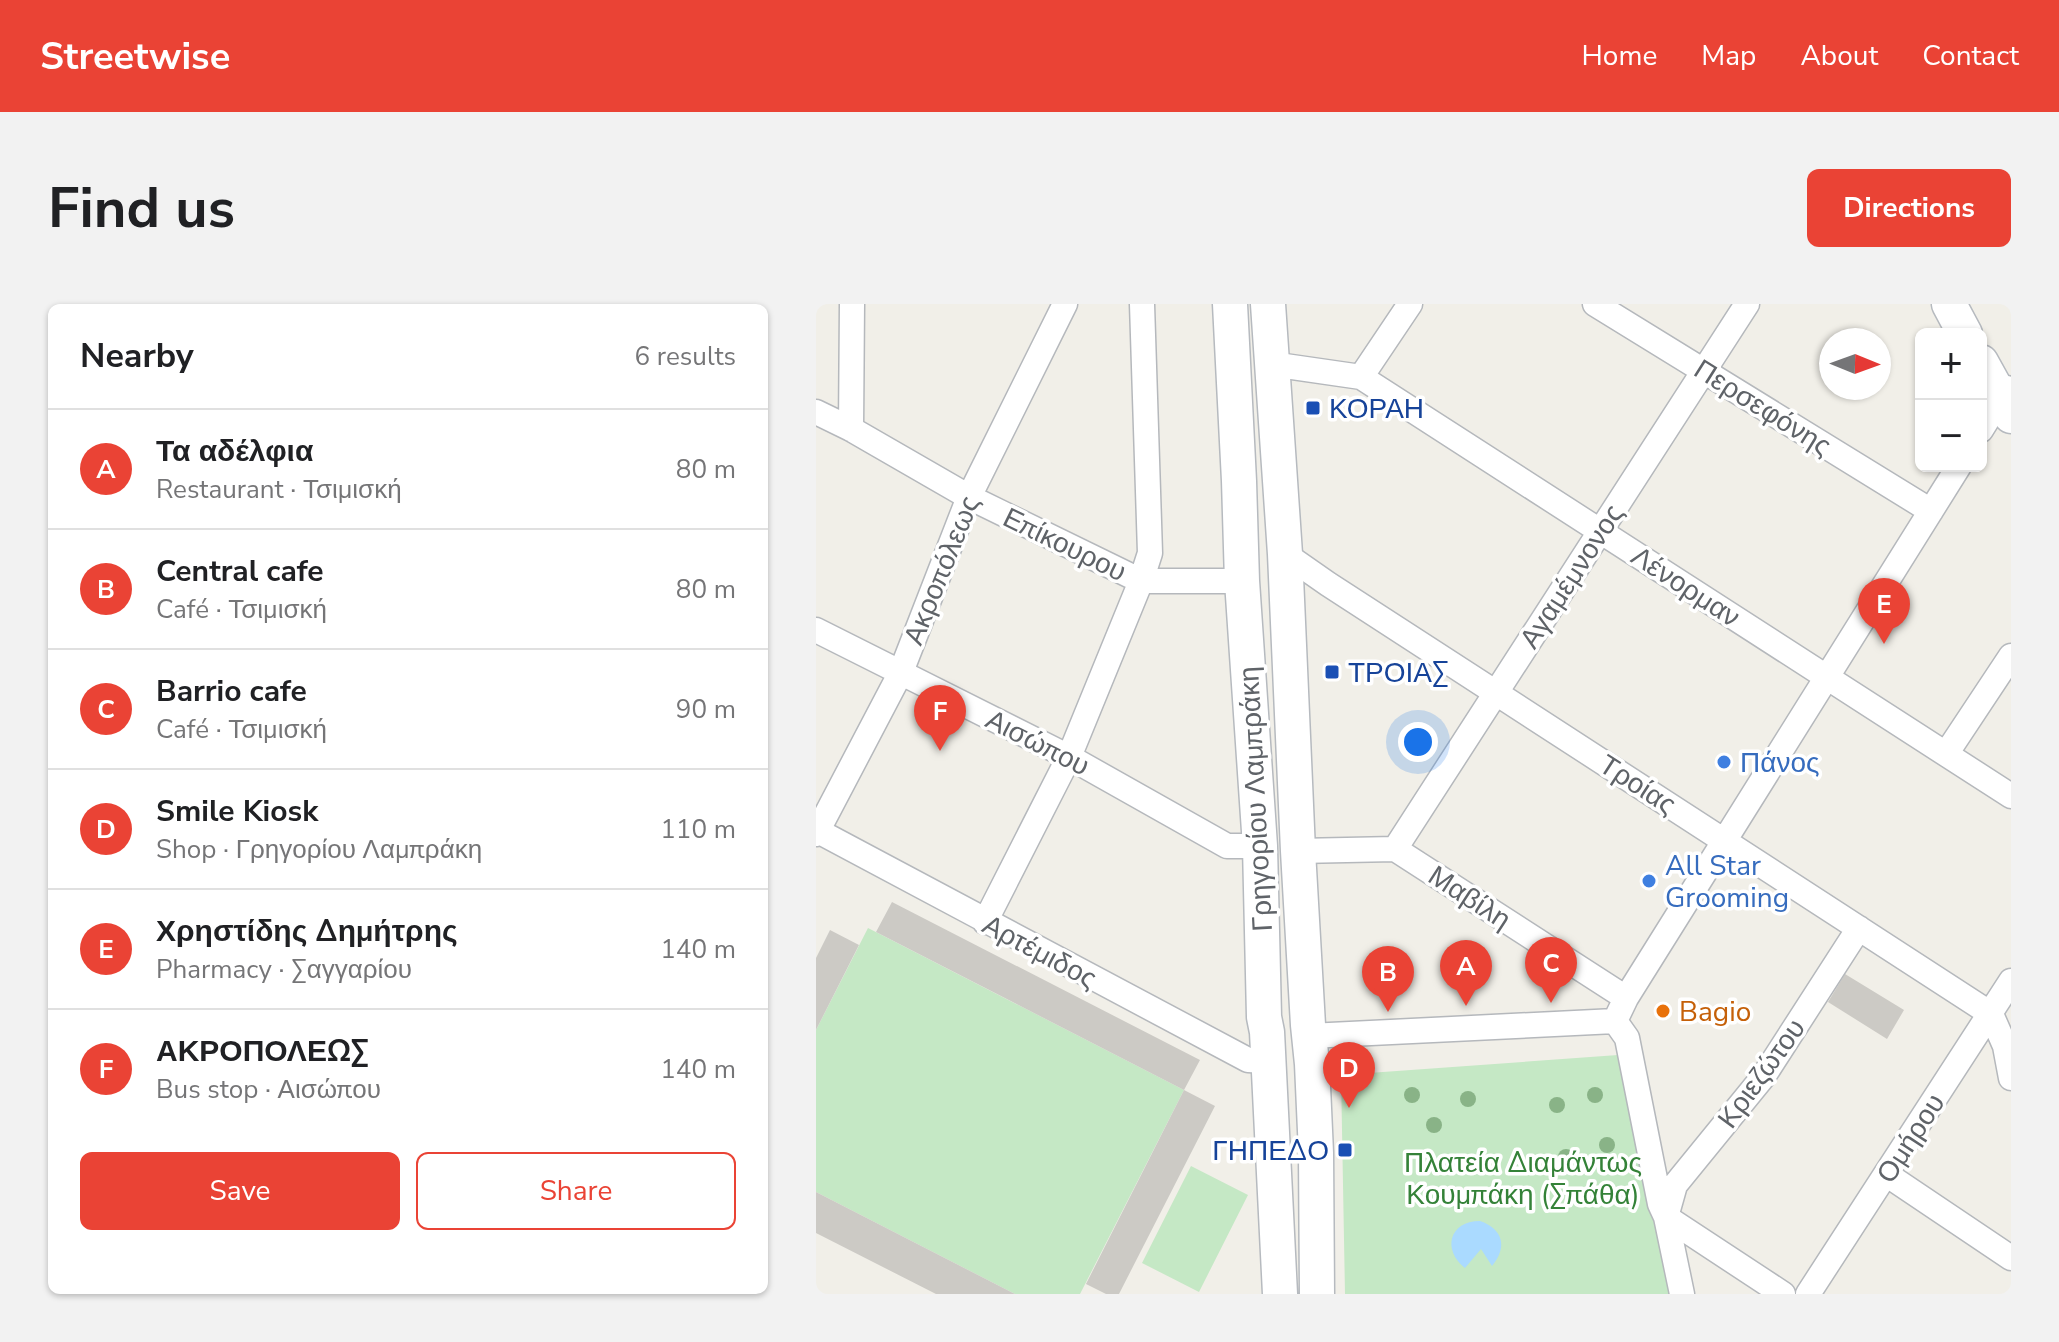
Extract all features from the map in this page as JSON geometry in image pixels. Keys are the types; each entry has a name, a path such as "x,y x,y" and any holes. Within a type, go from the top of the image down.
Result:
{"main road":[{"name":"Γρηγορίου Λαμπράκη","path":"1230,304 1242,581 1260,846 1264,1017 1279,1294"},
{"name":"Γρηγορίου Λαμπράκη","path":"1268,304 1285,554 1298,851 1312,1064 1317,1294"},
{"path":"1949,304 1962,328"},
{"path":"1987,370 2008,399"}],"street":[{"path":"851,429 852,304"},
{"name":"Ακροπόλεως","path":"817,831 901,672 969,497 1065,304"},
{"path":"985,922 1069,757 1150,553 1142,304"},
{"path":"1271,364 1361,377 1410,304"},
{"name":"Περσεφόνης","path":"1595,304 1931,511"},
{"name":"Αγαμέμνονος","path":"1395,849 1747,304"},
{"name":"Λένορμαν","path":"1361,377 2011,796"},
{"path":"1987,423 2008,399"},
{"name":"Επίκουρου","path":"816,412 969,497 1141,581 1242,581"},
{"path":"1682,1294 1621,1029 1626,998 1955,472"},
{"name":"Τροίας","path":"1285,554 1991,1014"},
{"name":"Αισώπου","path":"816,630 1069,757 1227,846 1260,846"},
{"path":"1946,754 2011,656"},
{"name":"Αρτέμιδος","path":"817,831 1248,1060 1268,1061"},
{"path":"1298,851 1395,849"},
{"name":"Μαβίλη","path":"1395,849 1626,998"},
{"name":"Κριεζώτου","path":"1666,1217 1675,1185 1763,1077 1859,928"},
{"name":"Ομήρου","path":"1808,1294 2011,981"},
{"path":"1991,1014 2005,1046 2011,1078"},
{"path":"1309,1036 1621,1029"},
{"path":"1886,1174 2011,1258"},
{"path":"1666,1217 1783,1294"}],"green space":[{"path":"868,928 1184,1090 1080,1294 1015,1294 816,1192 816,1030"},
{"name":"Πλατεία Διαμάντως Κουμπάκη (Σπάθα)","path":"1618,1055 1671,1294 1345,1294 1341,1075"},
{"path":"1191,1166 1248,1195 1199,1292 1142,1263"}],"water":[{"path":"1480,1221 1498,1234 1501,1239 1500,1252 1492,1266 1481,1249 1465,1268 1453,1253 1452,1238 1461,1226"}],"building":[{"path":"892,902 1200,1060 1184,1090 876,932"},
{"path":"830,930 859,945 816,1030 816,958"},
{"path":"1845,974 1904,1010 1887,1039 1828,1002"},
{"path":"1184,1090 1215,1106 1119,1294 1106,1294 1086,1284"},
{"path":"816,1192 1015,1294 936,1294 816,1233"}],"place":[{"name":"ΚΟΡΑΗ","path":"1313,408"},
{"name":"Χρηστίδης Δημήτρης","path":"1884,644"},
{"name":"ΤΡΟΙΑΣ","path":"1332,672"},
{"name":"ΑΚΡΟΠΟΛΕΩΣ","path":"940,751"},
{"name":"Πάνος","path":"1724,762"},
{"name":"All Star Grooming","path":"1649,881"},
{"name":"Barrio cafe","path":"1551,1003"},
{"name":"Τα αδέλφια","path":"1466,1006"},
{"name":"Bagio","path":"1663,1011"},
{"name":"Central cafe","path":"1388,1012"},
{"name":"Smile Kiosk","path":"1349,1108"},
{"name":"ΓΗΠΕΔΟ","path":"1345,1150"}]}
